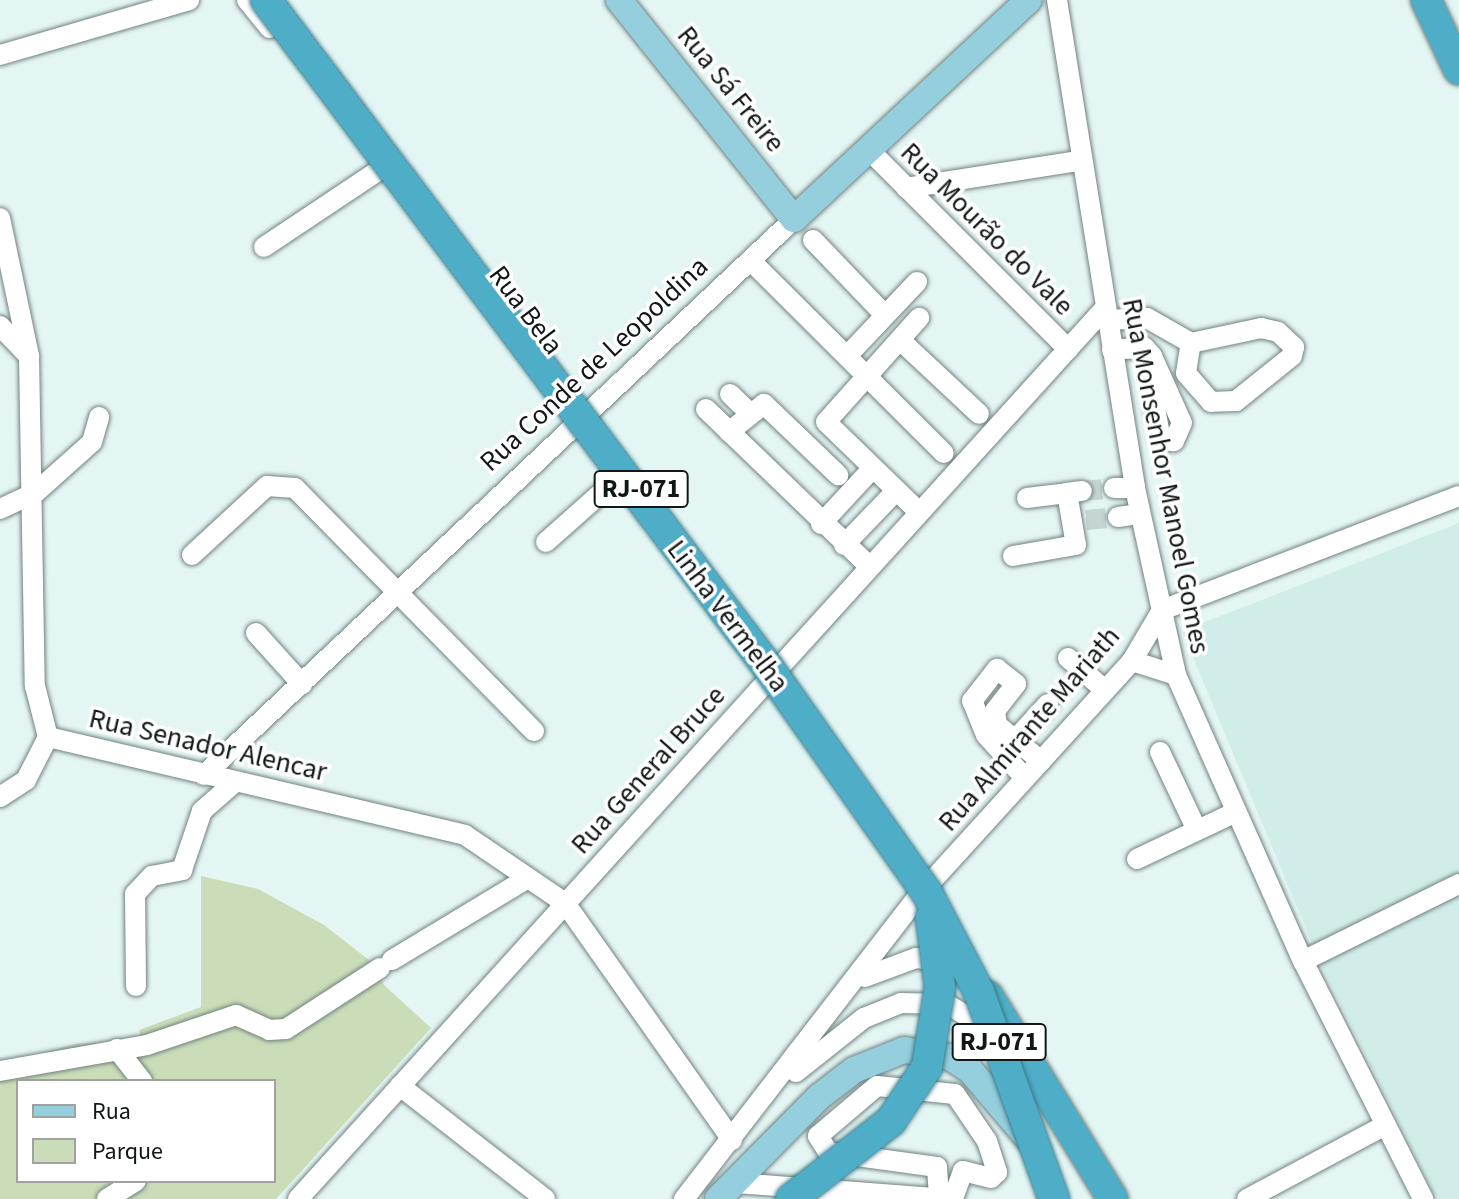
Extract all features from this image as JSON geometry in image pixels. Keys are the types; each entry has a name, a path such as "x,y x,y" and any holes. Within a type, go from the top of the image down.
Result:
{"highway":[{"name":"Linha Vermelha","path":"266,0 767,666 923,893 979,992 1059,1199"},
{"name":"Linha Vermelha","path":"278,0 778,674 932,889 985,991 1059,1199"},
{"path":"1426,0 1459,70"},
{"path":"1445,0 1459,30"},
{"path":"794,1193 891,1121 927,1067 940,987 923,893"},
{"path":"985,991 1113,1199"},
{"path":"990,1030 1094,1199"}],"main road":[{"name":"Rua Sá Freire","path":"619,0 794,219"},
{"name":"Rua Conde de Leopoldina","path":"794,219 1029,0"},
{"path":"1434,0 1459,56"},
{"path":"727,1191 854,1070 882,1055 925,1050 950,1057 995,1095 1059,1199"}],"street":[{"path":"0,55 189,0"},
{"name":"Rua Bela","path":"247,0 384,167 576,423 764,684 923,893"},
{"name":"Rua Monsenhor Manoel Gomes","path":"1057,0 1079,161 1135,488 1176,675 1234,813 1303,961 1423,1199"},
{"name":"Rua Mourão do Vale","path":"868,149 1068,349"},
{"path":"906,188 1079,161"},
{"path":"264,247 384,167"},
{"name":"Rua Senador Alencar","path":"0,218 29,356 35,493 35,686 48,737 235,782 447,827 565,903 732,1140"},
{"name":"Rua Conde de Leopoldina","path":"204,775 794,219"},
{"path":"813,240 885,315"},
{"path":"751,261 944,453"},
{"path":"847,356 917,282"},
{"path":"1106,314 1147,318 1191,343 1261,328 1278,332 1295,353 1225,405 1211,402 1186,373 1191,343"},
{"name":"Rua General Bruce","path":"298,1199 869,566 1068,349 1106,314"},
{"path":"919,318 826,422 871,470 919,512"},
{"path":"0,326 29,356"},
{"path":"900,340 979,414"},
{"path":"1112,350 1144,347 1152,356 1182,423 1174,441 1161,440 1152,392"},
{"path":"730,394 750,413"},
{"path":"729,432 764,404 838,475"},
{"path":"706,409 821,524 869,566"},
{"path":"0,509 35,493 92,442 99,417"},
{"path":"821,524 871,470"},
{"path":"546,542 617,479"},
{"path":"192,555 280,483 295,488 534,731"},
{"path":"1114,488 1135,488"},
{"path":"844,545 895,492"},
{"path":"1013,556 1076,545 1080,521 1074,492 1027,498"},
{"path":"1162,610 1459,496"},
{"path":"1118,517 1140,514"},
{"name":"Rua Almirante Mariath","path":"768,1095 923,893 1132,661 1162,610"},
{"path":"256,633 302,684"},
{"path":"1068,658 1105,690"},
{"path":"1132,661 1176,675"},
{"path":"1025,778 986,735 972,701 997,669 1016,684 995,715 1015,740 1041,761"},
{"path":"1015,740 1048,704"},
{"path":"0,797 26,780 48,737"},
{"path":"1160,752 1196,828"},
{"path":"136,986 135,894 152,876 182,870 202,811 235,782"},
{"path":"1137,859 1196,828 1234,813"},
{"path":"0,1071 117,1049 243,1015 269,1030 286,1029 528,878"},
{"path":"1303,961 1459,884"},
{"path":"858,981 916,958 963,967 986,986 1123,1199"},
{"path":"684,1199 768,1095 879,1009 947,1004 990,1030"},
{"path":"117,1049 140,1079"},
{"path":"400,1086 545,1199"},
{"path":"877,1086 945,1090 963,1099 987,1141 996,1176 963,1171 947,1198 937,1167 822,1149 818,1136 834,1119 877,1086"},
{"path":"1247,1199 1384,1126"},
{"path":"107,1199 133,1183"},
{"path":"727,1191 947,1198"}],"shaded area":[{"path":"1459,523 1459,1199 1437,1199 1322,967 1182,631"}],"green space":[{"path":"201,876 258,889 324,925 374,964 384,985 431,1028 276,1199 0,1199 0,1066 75,1044 142,1040 139,1030 201,1007"}],"tunnel":[{"path":"1082,491 1114,488"},
{"path":"1086,520 1118,517"}]}
